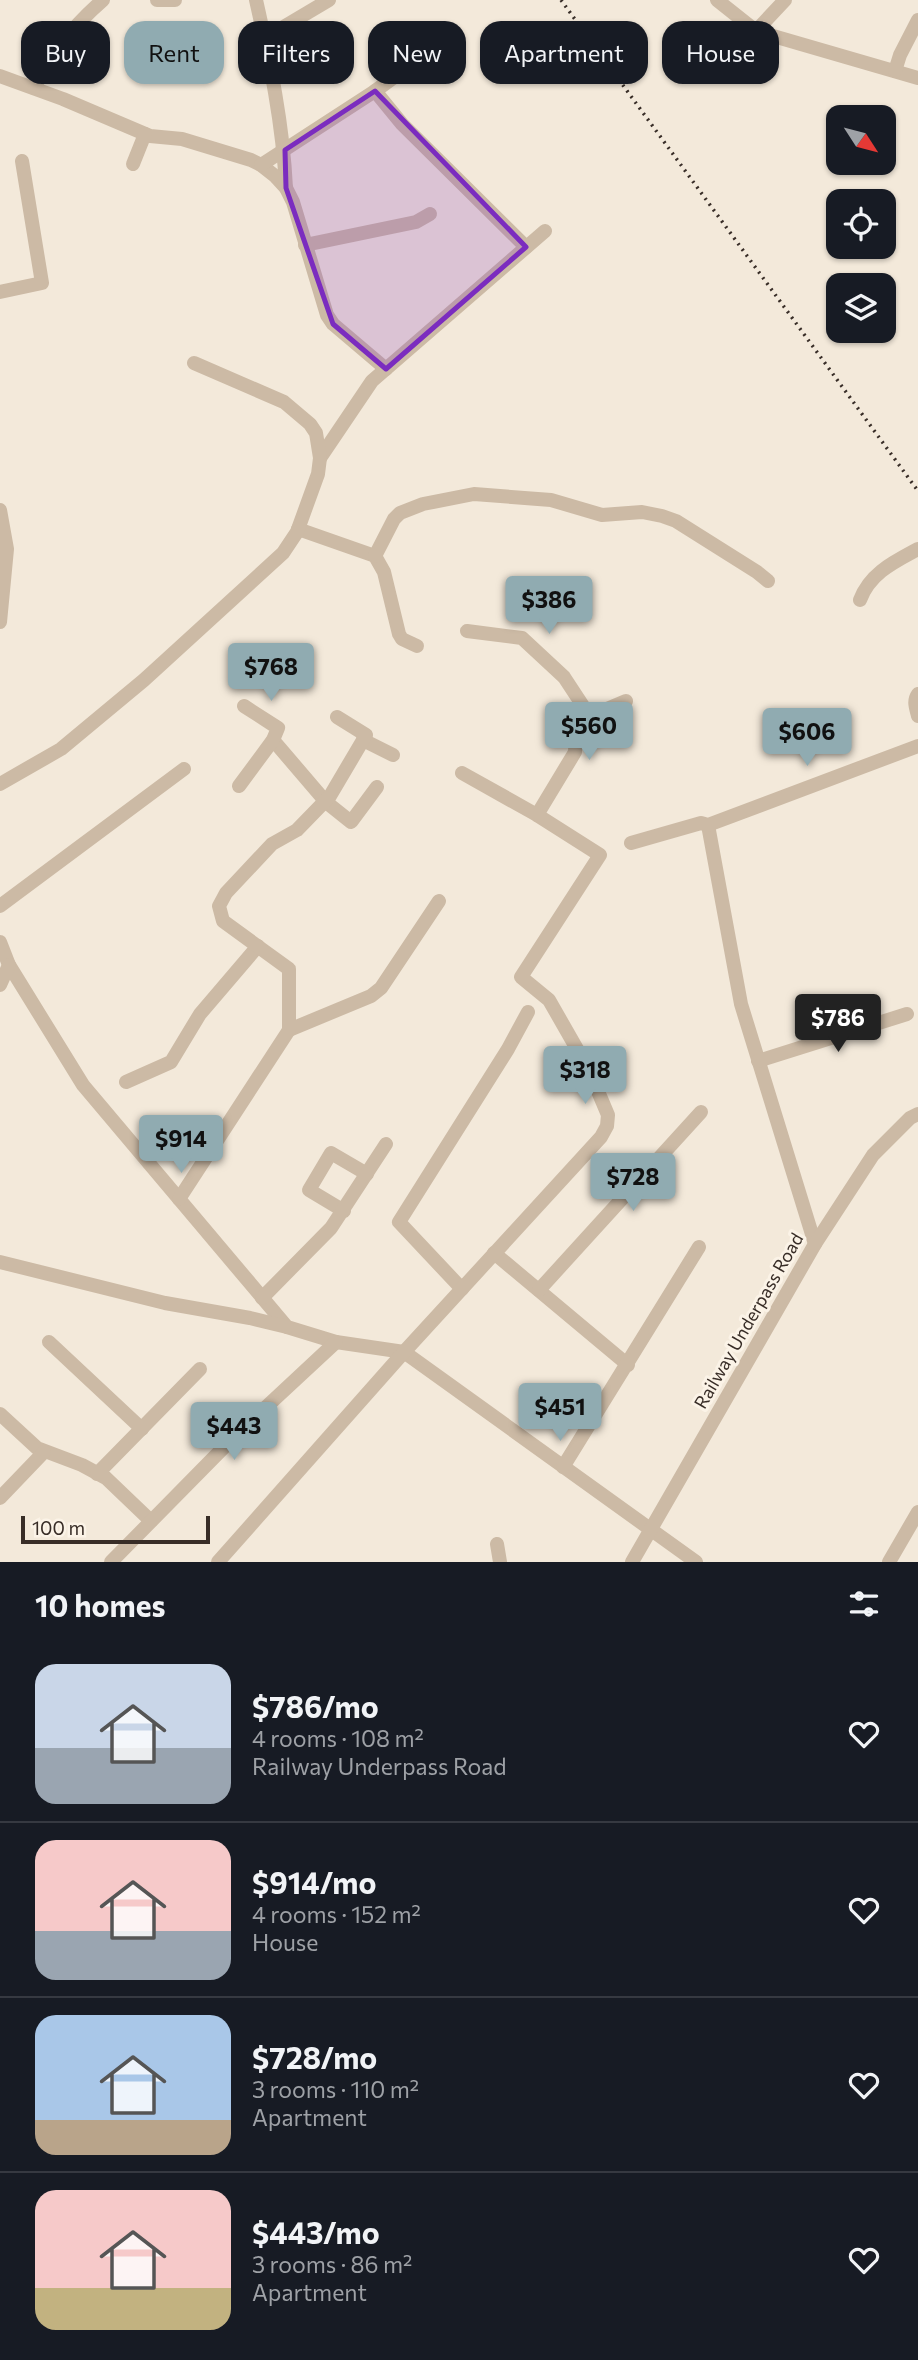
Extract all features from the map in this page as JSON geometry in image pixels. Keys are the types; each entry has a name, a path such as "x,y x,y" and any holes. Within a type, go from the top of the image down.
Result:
{"street":[{"path":"33,88 51,55 81,19 103,0"},
{"path":"157,0 175,0"},
{"path":"256,0 260,21"},
{"path":"293,21 329,0"},
{"path":"718,0 744,21"},
{"path":"765,21 785,0"},
{"path":"895,71 918,20"},
{"path":"779,38 918,78"},
{"path":"0,76 145,134 183,139 261,165 286,188"},
{"path":"273,84 285,149 286,188 327,315 332,324 386,369"},
{"path":"261,165 385,84"},
{"path":"375,91 401,124 526,247"},
{"path":"133,164 145,134"},
{"path":"0,292 42,283 23,161"},
{"path":"305,245 416,222 430,214"},
{"path":"320,458 372,381 545,231"},
{"path":"0,783 61,750 144,680 283,553 298,528 318,474 320,458 316,433 310,424 284,402 194,363"},
{"path":"374,555 400,513 423,504 474,494 551,500 602,515 642,512 662,516 676,522 768,581"},
{"path":"0,510 7,549 0,622"},
{"path":"298,528 374,555 384,572 399,634 402,639 417,646"},
{"path":"860,600 865,586 876,575 918,550"},
{"path":"467,631 522,638 565,677 587,712"},
{"path":"918,694 915,698 918,716"},
{"path":"537,815 575,752 576,725 582,713 600,712 626,701"},
{"path":"239,786 273,740 278,728 244,706"},
{"path":"179,1199 289,1030 289,969 223,921 219,906 226,893 272,844 297,830 326,802 337,787 366,735 337,717"},
{"path":"273,740 326,802 351,822 377,787"},
{"path":"363,740 393,755"},
{"path":"631,844 701,823 708,825 918,746"},
{"path":"0,906 184,769"},
{"path":"220,1561 404,1352 601,1137 607,1126 608,1115 589,1070 549,1000 521,977 600,855 537,815 462,773"},
{"path":"708,825 741,1004 815,1244"},
{"path":"289,1030 371,996 381,988 439,901"},
{"path":"0,942 9,965 83,1085 287,1327"},
{"path":"125,1082 171,1062 200,1014 258,946"},
{"path":"0,985 9,965"},
{"path":"462,1289 399,1223 508,1049 528,1012"},
{"path":"758,1061 907,1014"},
{"path":"539,1290 701,1112"},
{"name":"Railway Underpass Road","path":"632,1562 815,1244 873,1155 910,1118 918,1114"},
{"path":"262,1298 331,1228 386,1144"},
{"path":"344,1211 309,1190 331,1153 367,1174"},
{"path":"563,1467 699,1247"},
{"path":"494,1253 628,1365"},
{"path":"0,1262 165,1303 250,1318 336,1342 404,1352 696,1562"},
{"path":"49,1342 142,1429"},
{"path":"111,1562 236,1435 336,1342"},
{"path":"97,1474 200,1370"},
{"path":"2,1421 44,1452 82,1465 106,1478 151,1521"},
{"path":"0,1498 44,1452"},
{"path":"889,1562 918,1512"},
{"path":"497,1544 500,1562"}],"highlighted area":[{"path":"375,91 526,247 386,369 333,324 286,188 285,150"}],"railway":[{"path":"561,0 918,491"}]}
